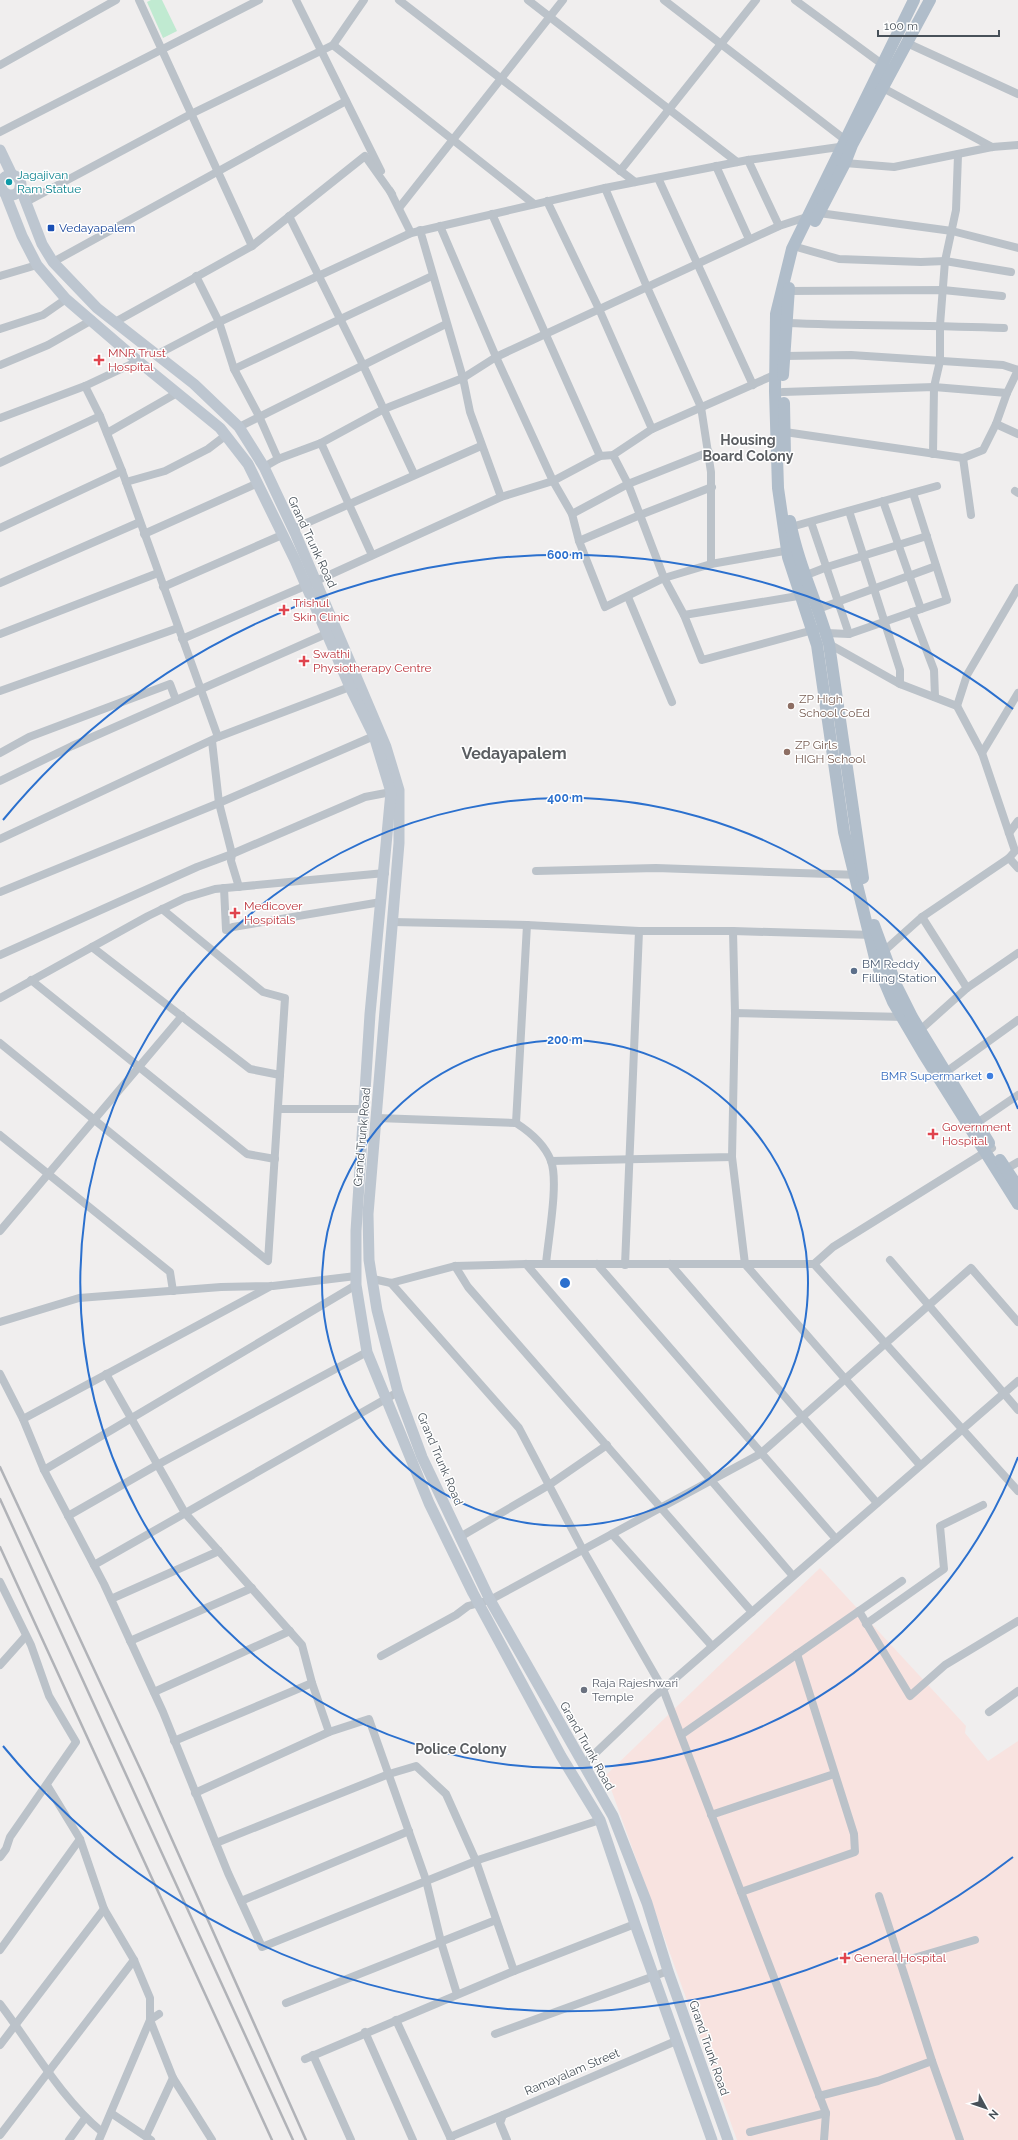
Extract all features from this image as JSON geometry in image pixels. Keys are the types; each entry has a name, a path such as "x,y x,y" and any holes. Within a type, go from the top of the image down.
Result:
{"main road":[{"path":"858,874 826,635 818,609 806,595 792,550 778,488 779,373 776,314 792,249 845,163 847,144 884,88 888,69 914,0"},
{"path":"925,2 907,43 888,69 847,144 813,215 800,248 788,291 784,356 779,373 783,392 785,432 785,493 791,527 792,550 804,576 812,630 817,645 844,832 858,874 873,935 876,962 907,1017 989,1150 1018,1204"},
{"path":"0,150 12,175 18,178 20,187 14,195 2,187"},
{"path":"12,175 3,179 2,187 22,236 37,266 66,299 138,361 220,428 248,464 282,534 326,634 355,685 374,736 391,792 362,1129 356,1231 356,1280 367,1352 429,1503 478,1602 561,1756 600,1820 676,2042 712,2140"},
{"name":"Grand Trunk Road","path":"20,187 42,244 53,262 97,308 194,384 239,427 264,467 293,529 315,581 355,685 386,746 399,790 399,843 368,1214 370,1260 377,1310 398,1392 422,1457 490,1600 613,1816 647,1903 668,1971 728,2140"},
{"path":"873,935 884,951 907,1017 919,1031 946,1072 977,1123 989,1150 1006,1169 1018,1187"},
{"path":"364,1105 378,1101"},
{"path":"362,1129 376,1130"},
{"path":"356,1262 370,1260"},
{"path":"361,1312 377,1310"}],"street":[{"path":"0,64 116,0"},
{"path":"139,0 252,246"},
{"path":"0,132 259,0"},
{"path":"296,0 411,233"},
{"path":"26,202 192,114 333,45 364,0"},
{"path":"399,0 634,182"},
{"path":"528,0 737,162"},
{"path":"399,208 563,0"},
{"path":"664,0 847,144"},
{"path":"620,170 756,0"},
{"path":"795,0 888,69"},
{"path":"907,43 1018,94"},
{"path":"333,45 534,204"},
{"path":"884,88 992,147"},
{"path":"53,262 346,101"},
{"path":"156,355 219,322 420,230 634,182 748,160 847,144"},
{"path":"845,163 894,167 992,147 1018,145"},
{"path":"933,454 934,387 940,361 940,325 945,261 956,210 958,155"},
{"path":"115,322 252,246 365,156 392,194"},
{"path":"748,160 779,226"},
{"path":"716,166 749,239"},
{"path":"658,178 753,385"},
{"path":"605,188 647,287 701,407 709,452 712,487 711,564"},
{"path":"547,201 599,309 652,429"},
{"path":"492,214 600,456"},
{"path":"264,467 278,459 321,443 384,409 463,378 496,357 749,239 779,226 813,215 952,230 1018,248"},
{"path":"289,216 384,409 414,474"},
{"path":"440,226 496,357 553,481 572,514 580,541 605,607 664,578 711,564 792,550"},
{"path":"420,230 432,276 463,378 470,412 481,446 501,497"},
{"path":"800,248 839,259 921,262 945,261 1011,272"},
{"path":"0,276 37,266"},
{"path":"196,276 219,322 234,368 259,416 278,459"},
{"path":"234,368 432,276"},
{"path":"788,291 943,290 1002,296"},
{"path":"0,328 43,315 66,299"},
{"path":"0,365 48,345 92,320"},
{"path":"786,323 858,326 940,325 1004,328"},
{"path":"239,427 446,324"},
{"path":"784,356 850,355 1003,365 1018,370 1007,393 996,424 983,450 963,458 785,432"},
{"path":"0,418 85,386 138,361"},
{"path":"182,639 305,586 501,497 553,481 600,456 613,455 652,429 779,373"},
{"path":"85,386 100,416 122,471 201,689 215,739 219,803 232,854 230,861 240,887"},
{"path":"783,392 934,387 1007,393"},
{"path":"107,433 177,393"},
{"path":"0,463 100,416"},
{"path":"996,424 1018,434"},
{"path":"126,482 166,471 208,449 225,436"},
{"path":"321,443 372,555"},
{"path":"293,529 349,505 414,474 481,446"},
{"path":"572,514 628,484 709,452"},
{"path":"613,455 628,484 664,578 684,615 702,660 812,630 826,635 900,684 957,706 982,753 1015,851 1009,858 922,917 884,951"},
{"path":"963,458 970,516"},
{"path":"0,528 122,471"},
{"path":"144,534 258,482"},
{"path":"791,527 937,486"},
{"path":"580,541 640,515 712,487"},
{"path":"826,635 849,634 947,600 913,493"},
{"path":"883,501 921,609"},
{"path":"849,511 900,670 900,684"},
{"path":"0,583 140,522"},
{"path":"811,522 849,634"},
{"path":"164,588 282,534"},
{"path":"804,576 863,555 927,536"},
{"path":"818,609 874,587 936,566"},
{"path":"0,634 158,573"},
{"path":"957,706 967,675 1018,588"},
{"path":"684,615 806,595"},
{"path":"628,597 672,702"},
{"path":"912,612 934,670 935,697"},
{"path":"0,691 178,628"},
{"path":"0,781 72,746 326,634"},
{"path":"0,753 30,737 170,684 176,700"},
{"path":"0,839 215,739 355,685"},
{"path":"982,753 1018,693"},
{"path":"0,892 219,803 374,736"},
{"path":"0,955 197,867 232,854 365,797 391,792"},
{"path":"1009,833 1018,820"},
{"path":"1009,858 1018,868"},
{"path":"536,871 656,868 858,874"},
{"path":"0,998 162,909 185,898 215,889 385,873"},
{"path":"224,888 226,930 233,927 381,902"},
{"path":"0,1043 268,1261 284,998 263,992 162,909"},
{"path":"922,917 967,988"},
{"path":"392,922 526,925 639,931 733,931 873,935"},
{"path":"516,1123 526,925"},
{"path":"625,1264 639,931"},
{"path":"733,931 735,1013 732,1157 745,1264 920,1465"},
{"path":"92,947 250,1069 280,1075"},
{"path":"919,1031 967,988 1018,953"},
{"path":"31,980 138,1068 247,1154 275,1159"},
{"path":"735,1013 907,1017"},
{"path":"0,1231 182,1016"},
{"path":"946,1072 1018,1020"},
{"path":"977,1123 1018,1095"},
{"path":"278,1109 364,1105"},
{"path":"377,1118 516,1123 533,1134 551,1161 554,1181 546,1264"},
{"path":"0,1135 170,1272 173,1291"},
{"path":"373,1279 391,1283 455,1266 526,1264 814,1264 833,1247 989,1150"},
{"path":"551,1161 732,1157"},
{"path":"1006,1169 1018,1162"},
{"path":"890,1260 1018,1410"},
{"path":"526,1264 794,1576"},
{"path":"596,1264 760,1454 836,1539"},
{"path":"670,1264 877,1503"},
{"path":"814,1264 1018,1491"},
{"path":"455,1266 468,1286 659,1508 752,1612"},
{"path":"381,1656 468,1606 478,1602 490,1600 760,1454 971,1268 1018,1322"},
{"path":"0,1322 79,1298 356,1280"},
{"path":"44,1470 356,1280"},
{"path":"391,1283 519,1428 583,1550 663,1689 826,2114 824,2140"},
{"path":"23,1419 273,1286"},
{"path":"68,1516 157,1465 367,1352"},
{"path":"0,1374 23,1419 44,1470 111,1599 154,1692 216,1843 262,1947 476,1861 600,1820"},
{"path":"106,1374 185,1513 302,1645 312,1683 329,1732"},
{"path":"584,1764 663,1689 1018,1381"},
{"path":"94,1565 398,1392"},
{"path":"460,1537 549,1485 606,1445"},
{"path":"866,1624 944,1569 940,1526 983,1505"},
{"path":"612,1534 712,1646"},
{"path":"111,1599 219,1551"},
{"path":"681,1735 902,1581"},
{"path":"0,1582 25,1637 31,1646 49,1696 76,1742 10,1837 6,1849 0,1857"},
{"path":"130,1641 252,1588"},
{"path":"859,1611 910,1696 946,1665 1018,1620"},
{"path":"154,1692 290,1631"},
{"path":"0,1664 25,1637"},
{"path":"741,1892 855,1852 854,1834 797,1654"},
{"path":"174,1741 312,1683"},
{"path":"989,1712 1018,1692"},
{"path":"195,1792 329,1732 369,1719 426,1880 441,1942 457,1994"},
{"path":"216,1843 389,1774 416,1766 446,1794 476,1861 514,1971"},
{"path":"711,1815 834,1774"},
{"path":"47,1785 80,1839 104,1909 134,1960 150,1998 150,2020 173,2078 212,2140"},
{"path":"241,1901 408,1831"},
{"path":"0,1950 80,1839"},
{"path":"879,1896 932,2061 960,2140"},
{"path":"0,2045 104,1909"},
{"path":"286,2002 496,1920"},
{"path":"305,2059 365,2032 457,1994 635,1924"},
{"path":"900,1962 974,1940"},
{"path":"0,2135 134,1960"},
{"path":"495,2034 668,1971"},
{"path":"0,2004 16,2024 49,2072 100,2136 150,2020 159,2014"},
{"path":"396,2020 450,2139"},
{"path":"365,2032 413,2140"},
{"name":"Ramayalam Street","path":"450,2139 676,2042"},
{"path":"313,2055 351,2140"},
{"path":"819,2096 878,2080 932,2061"},
{"path":"111,2113 148,2138 173,2078"},
{"path":"750,2132 826,2114"},
{"path":"503,2115 500,2122 507,2140"},
{"path":"69,2140 85,2118"}],"shaded area":[{"name":"General Hospital","path":"820,1568 966,1726 965,1733 988,1761 1018,1741 1018,2140 737,2140 606,1775"}],"green space":[{"path":"151,0 162,0 177,31 163,38 147,2"}],"railway":[{"path":"0,1467 145,1779 306,2140"},
{"path":"0,1499 293,2140"},
{"path":"0,1547 272,2140"}],"place":[{"name":"Jagajivan Ram Statue","path":"9,182"},
{"name":"Vedayapalem","path":"51,228"},
{"name":"MNR Trust Hospital","path":"99,360"},
{"name":"Trishul Skin Clinic","path":"284,610"},
{"name":"Swathi Physiotherapy Centre","path":"304,661"},
{"name":"ZP High School CoEd","path":"791,706"},
{"name":"ZP Girls HIGH School","path":"787,752"},
{"name":"Medicover Hospitals","path":"235,913"},
{"name":"BM Reddy Filling Station","path":"854,971"},
{"name":"BMR Supermarket","path":"990,1076"},
{"name":"Government Hospital","path":"933,1134"},
{"name":"Raja Rajeshwari Temple","path":"584,1690"},
{"name":"General Hospital","path":"845,1958"}],"district":[{"name":"Housing Board Colony","path":"748,448"},
{"name":"Vedayapalem","path":"514,753"},
{"name":"Police Colony","path":"461,1749"}]}
